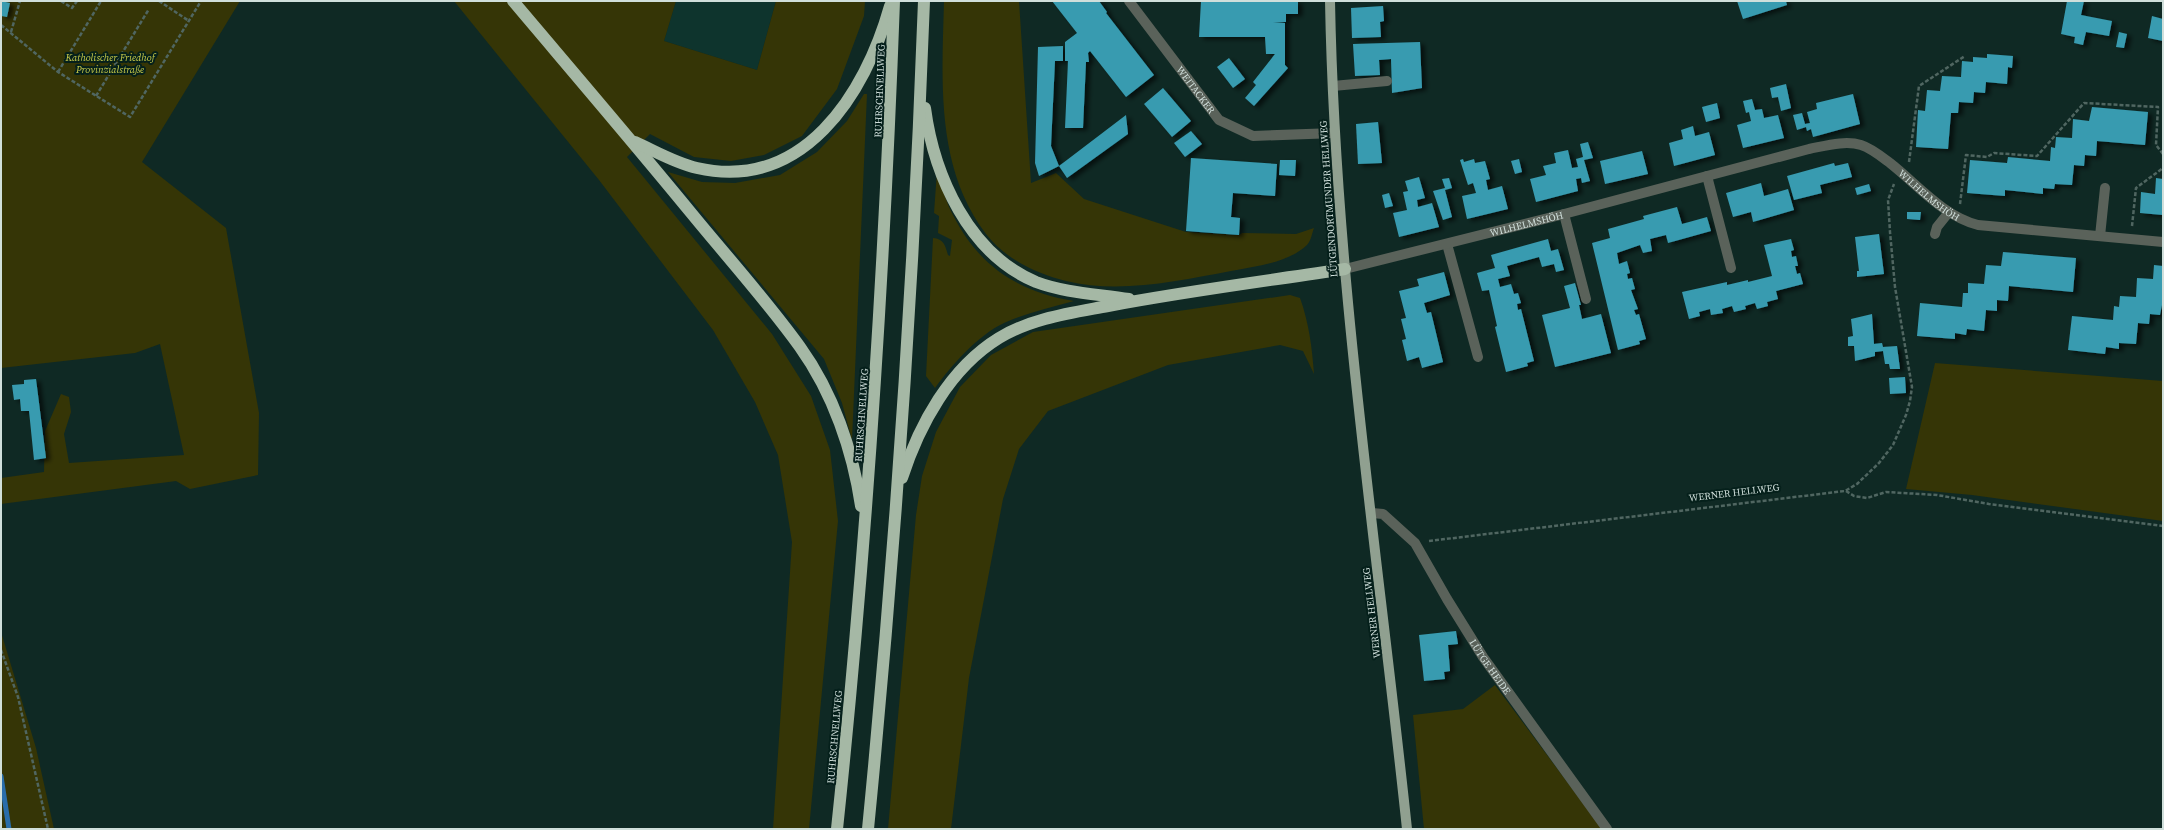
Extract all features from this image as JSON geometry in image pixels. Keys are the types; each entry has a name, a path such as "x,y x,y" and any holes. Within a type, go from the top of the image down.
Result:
{"highway":[{"path":"513,1 632,141 792,336 815,372 829,399 852,459 862,510 863,553"},
{"path":"632,141 678,162 713,171 752,169 788,157 821,133 847,102 875,50 891,1"},
{"name":"RUHRSCHNELLWEG","path":"837,829 863,553 885,219 894,1"},
{"path":"868,829 895,518 911,278 924,1"},
{"path":"921,66 922,93 932,143 954,200 970,229 986,248 1003,263 1036,282 1056,288 1138,300"},
{"path":"895,518 902,479 921,431 941,398 972,359 998,339 1030,323 1050,317 1138,300 1345,269"}],"main road":[{"name":"LÜTGENDORTMUNDER HELLWEG","path":"1330,1 1336,133 1345,269 1356,395"},
{"name":"WERNER HELLWEG","path":"1356,395 1372,514 1407,829"}],"street":[{"name":"WEITACKER","path":"1129,1 1219,120 1253,136 1336,133"},
{"path":"1333,86 1386,81"},
{"name":"WILHELMSHÖH","path":"1345,269 1564,214 1809,148 1846,143 1862,145 1901,172 1950,212 1962,220 1978,225 2163,242"},
{"path":"1707,176 1731,268"},
{"path":"2100,236 2105,188"},
{"path":"1935,234 1937,227 1950,212"},
{"path":"1564,214 1586,299"},
{"path":"1447,244 1478,357"},
{"name":"LÜTGE HEIDE","path":"1372,514 1383,514 1415,543 1446,599 1483,656 1607,829"}],"path":[{"path":"11,32 20,1"},
{"path":"61,1 72,8 77,1"},
{"path":"58,72 101,1"},
{"path":"159,1 189,21"},
{"path":"1,24 58,72 130,117 201,1"},
{"path":"96,96 149,9"},
{"path":"1909,162 1918,86 1965,56"},
{"path":"1960,205 1966,155 1987,157 1994,153 2037,156 2084,103 2158,107 2156,145 2163,154"},
{"path":"2132,226 2136,188 2163,168"},
{"name":"WERNER HELLWEG","path":"1415,543 1845,491 1857,484 1879,463 1893,445 1906,416 1912,387 1898,305 1888,200 1895,182 1901,172"},
{"path":"1845,491 1854,496 1867,498 1886,492 1937,495 1989,504 2163,526"},
{"path":"1,650 18,697 48,829"}],"shaded area":[{"path":"676,1 776,1 757,70 664,41"}],"green space":[{"name":"Katholischer Friedhof Provinzialstraße","path":"1,1 240,1 142,162 226,228 259,413 258,475 190,489 176,481 1,504 1,478 44,472 45,431 61,394 69,397 71,412 64,434 69,463 184,455 160,344 135,353 1,368"},
{"path":"454,1 676,1 664,41 757,70 776,1 865,1 864,16 837,89 802,136 764,155 731,161 694,157 650,134 627,157 772,334 811,396 830,450 838,521 809,829 773,829 792,542 778,455 755,402 713,330 599,180"},
{"path":"944,1 1019,1 1031,183 1056,173 1084,199 1186,232 1239,235 1242,233 1296,234 1314,228 1307,245 1291,256 1271,263 1190,279 1148,285 1128,286 1086,285 1066,281 1033,270 1012,258 1002,251 986,234 969,208 958,180 950,152 945,122 943,92"},
{"path":"864,94 867,94 852,440 842,403 824,359 668,172 702,182 735,183 780,175 817,152 847,121"},
{"path":"937,171 951,212 964,235 989,263 1019,284 1054,297 1074,301 1021,316 994,328 966,352 935,388 926,376 933,238 942,241 948,255 950,256 952,240 938,233 939,216 934,213"},
{"path":"1290,295 1300,298 1303,307 1310,335 1314,374 1303,351 1280,345 1168,365 1048,411 1019,449 1003,499 969,678 951,829 888,829 916,515 922,476 936,432 960,387 991,355 1033,332"},
{"path":"1935,363 2163,381 2163,521 1972,495 1906,489"},
{"path":"1,632 36,748 54,829 1,829"},
{"path":"1495,685 1602,829 1424,829 1413,715 1463,709"}],"building":[{"path":"1,1 10,3 7,17 1,16"},
{"path":"1052,1 1099,1 1107,12 1106,13 1154,75 1126,97 1090,51 1088,53 1089,62 1086,62 1083,128 1065,128 1068,61 1065,61 1065,42 1077,33"},
{"path":"1201,1 1298,1 1298,14 1286,14 1286,22 1273,22 1285,23 1285,65 1288,68 1254,106 1245,98 1256,85 1253,82 1275,54 1266,54 1265,37 1199,37"},
{"path":"1737,1 1786,1 1787,5 1743,19"},
{"path":"2067,1 2084,1 2081,15 2112,21 2109,36 2086,32 2083,45 2074,43 2075,37 2061,34"},
{"path":"1383,6 1384,21 1380,22 1381,37 1352,38 1351,8"},
{"path":"2152,16 2163,19 2163,41 2148,38"},
{"path":"2119,32 2127,34 2124,48 2116,47"},
{"path":"1420,42 1422,88 1392,93 1391,59 1379,60 1380,75 1355,76 1353,44"},
{"path":"1063,46 1063,61 1055,61 1051,146 1059,166 1039,176 1035,163 1038,47"},
{"path":"1987,54 2013,56 2012,68 2008,67 2007,84 1986,82 1985,93 1974,92 1973,103 1959,102 1958,113 1951,113 1948,149 1916,147 1918,110 1925,111 1927,90 1940,91 1942,76 1961,77 1962,61 1973,62 1973,57 1987,58"},
{"path":"1229,58 1245,79 1233,88 1217,67"},
{"path":"1786,84 1791,108 1781,111 1778,97 1772,98 1770,88"},
{"path":"1163,88 1191,121 1172,137 1144,104"},
{"path":"1853,94 1860,124 1813,137 1811,129 1807,131 1806,127 1797,130 1793,115 1802,113 1805,124 1810,123 1807,112 1817,109 1816,103"},
{"path":"1752,99 1755,110 1762,109 1764,118 1778,115 1784,138 1743,148 1737,125 1751,121 1749,112 1746,113 1743,101"},
{"path":"1717,103 1720,118 1706,122 1702,107"},
{"path":"2092,107 2148,112 2145,145 2097,141 2096,156 2085,155 2084,166 2074,165 2072,185 2055,184 2054,189 2043,188 2043,194 2005,190 2005,196 1967,193 1970,160 2007,163 2008,157 2050,161 2051,147 2055,148 2056,137 2072,138 2073,119 2089,121"},
{"path":"1126,115 1128,134 1067,178 1059,166"},
{"path":"1378,122 1382,163 1358,164 1356,124"},
{"path":"1693,126 1695,136 1709,132 1715,155 1674,166 1669,143 1683,139 1681,130"},
{"path":"1191,131 1202,144 1185,157 1174,143"},
{"path":"1588,142 1593,158 1584,160 1590,181 1582,183 1581,178 1576,179 1578,191 1536,202 1530,179 1546,175 1543,166 1556,163 1554,153 1568,150 1572,168 1578,167 1576,159 1583,157 1580,144"},
{"path":"1642,151 1648,174 1605,184 1600,161"},
{"path":"1191,158 1277,164 1275,196 1233,193 1231,217 1240,218 1239,235 1186,231"},
{"path":"1463,159 1464,162 1474,159 1475,163 1485,161 1490,179 1486,180 1488,190 1502,186 1508,209 1467,219 1462,196 1476,193 1473,183 1468,185 1460,160"},
{"path":"1519,159 1522,172 1515,174 1511,161"},
{"path":"1280,160 1296,160 1295,176 1279,175"},
{"path":"1834,163 1835,166 1848,163 1852,177 1820,185 1822,193 1794,200 1787,176"},
{"path":"1419,177 1425,198 1417,200 1418,207 1432,203 1439,227 1399,237 1393,213 1407,210 1403,192 1408,191 1405,181"},
{"path":"1449,178 1452,188 1445,190 1452,217 1443,220 1433,191 1445,188 1442,179"},
{"path":"2156,178 2163,179 2163,215 2140,213 2141,192 2155,194"},
{"path":"1761,183 1764,196 1788,189 1794,210 1753,222 1751,212 1733,217 1726,193"},
{"path":"1869,184 1871,191 1857,195 1855,188"},
{"path":"1389,193 1393,206 1385,208 1382,195"},
{"path":"1677,207 1682,224 1707,217 1711,231 1668,243 1666,235 1650,239 1652,251 1643,253 1640,245 1617,253 1619,264 1627,261 1630,273 1627,274 1628,279 1632,278 1635,289 1631,290 1638,309 1634,310 1636,315 1639,314 1646,339 1639,341 1640,344 1618,350 1592,243 1610,238 1608,229 1644,219 1643,216"},
{"path":"1907,212 1921,212 1920,220 1907,219"},
{"path":"1879,234 1884,274 1857,277 1857,271 1859,271 1855,237"},
{"path":"1548,239 1551,251 1558,249 1564,270 1556,272 1554,264 1542,267 1539,257 1507,266 1510,276 1498,279 1500,287 1511,284 1514,294 1518,293 1521,303 1517,304 1518,310 1521,309 1534,361 1527,363 1528,366 1506,372 1495,327 1497,326 1489,290 1482,291 1477,273 1495,268 1491,255"},
{"path":"1791,239 1794,250 1791,251 1792,257 1796,256 1798,266 1795,266 1797,274 1800,273 1803,284 1776,291 1778,299 1767,302 1768,306 1757,309 1755,303 1745,306 1746,309 1734,312 1732,306 1722,309 1723,313 1711,315 1710,309 1699,312 1700,316 1689,319 1682,292 1727,282 1727,285 1772,276 1764,245"},
{"path":"2003,252 2076,258 2073,292 2009,286 2008,301 1997,300 1997,311 1986,310 1984,331 1967,329 1966,335 1955,333 1955,339 1917,336 1920,303 1962,307 1963,293 1968,293 1968,283 1984,284 1986,265 2001,266"},
{"path":"2154,265 2163,266 2163,300 2160,315 2150,314 2149,324 2138,323 2136,344 2119,343 2119,349 2106,347 2105,354 2068,350 2072,316 2113,320 2114,306 2119,307 2120,296 2136,297 2137,278 2153,279"},
{"path":"1444,272 1450,295 1424,303 1427,313 1431,312 1443,362 1422,368 1419,357 1407,361 1402,340 1406,339 1401,319 1406,318 1399,291 1419,286 1417,279"},
{"path":"1575,283 1581,305 1579,305 1582,319 1601,314 1611,353 1555,367 1542,315 1570,308 1564,286"},
{"path":"1872,314 1874,344 1882,343 1883,347 1897,346 1900,369 1890,369 1889,364 1885,364 1883,351 1875,352 1875,356 1855,361 1854,346 1848,346 1848,337 1853,336 1851,319"},
{"path":"1905,377 1906,393 1890,394 1889,378"},
{"path":"36,379 46,458 34,460 29,411 21,411 20,399 14,400 12,385 24,384 24,380"},
{"path":"1456,631 1458,644 1448,645 1450,671 1444,672 1445,679 1424,681 1419,635"}],"waterway":[{"path":"1,776 9,829"}]}
